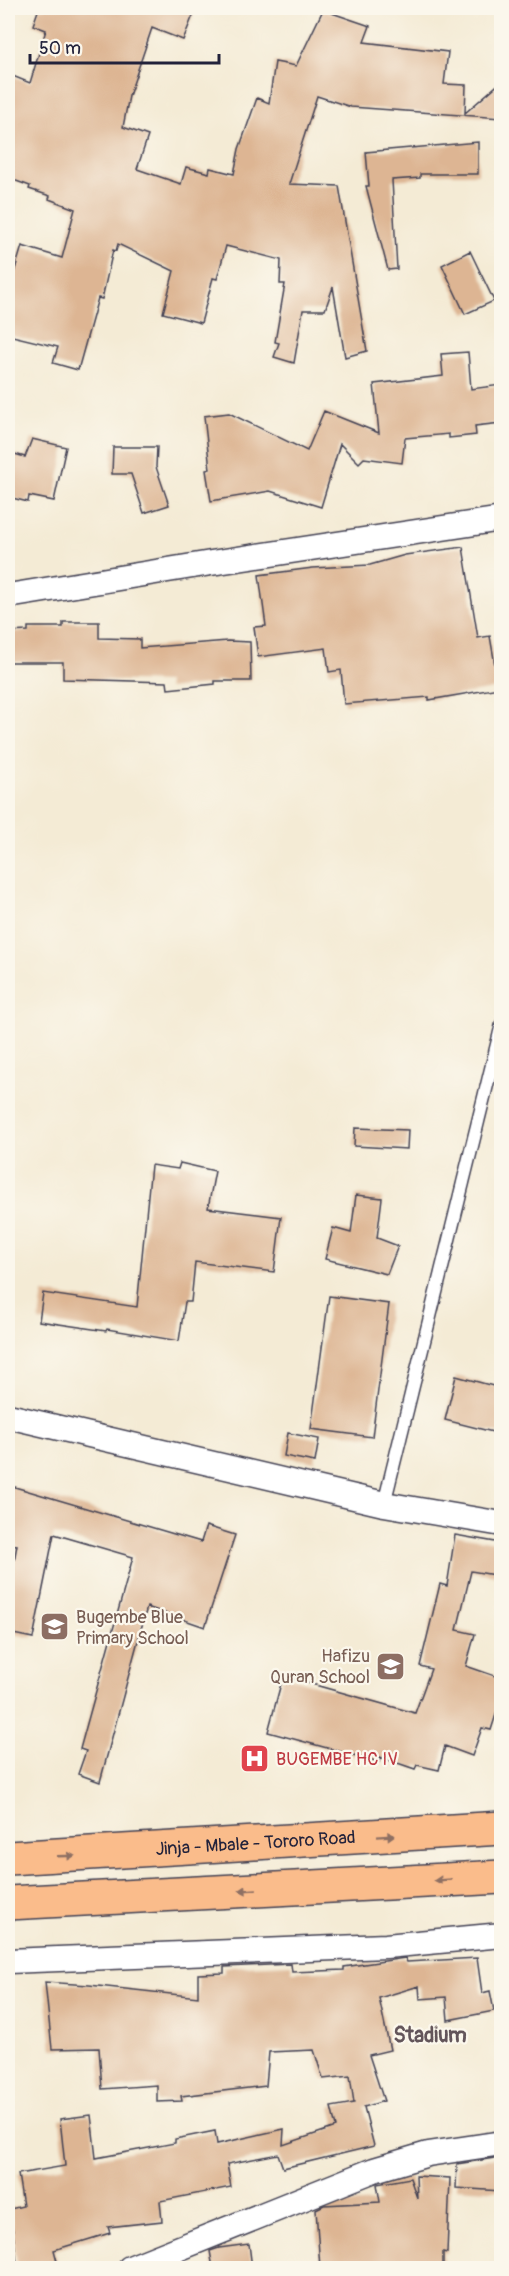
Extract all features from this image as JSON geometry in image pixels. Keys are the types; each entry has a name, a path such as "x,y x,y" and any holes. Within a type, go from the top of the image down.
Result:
{"highway":[{"name":"Jinja - Mbale - Tororo Road","path":"8,1858 501,1828"},
{"path":"8,1903 501,1877"}],"street":[{"path":"8,596 501,519"},
{"path":"8,1416 384,1504 501,1524"},
{"path":"8,1961 386,1946 501,1935"},
{"path":"130,2268 374,2170 428,2154 501,2143"}],"lane":[{"path":"384,1504 501,1024"}],"building":[{"path":"39,8 196,8 183,40 152,28 129,96 123,127 148,136 137,169 181,184 186,167 209,173 210,168 234,174 239,149 257,98 269,103 275,62 296,66 323,10 370,26 364,42 448,52 444,84 466,85 465,113 501,82 501,118 351,107 317,96 289,184 339,186 367,351 345,357 333,287 325,310 303,310 294,363 274,357 279,343 275,342 285,284 280,284 281,260 226,246 217,279 213,278 201,323 163,313 174,271 118,244 116,251 113,250 102,299 98,298 78,370 53,363 58,347 8,335 8,281 11,283 22,246 62,258 75,209 49,199 50,196 29,189 30,186 8,178 8,74 30,83 46,30 33,25"},
{"path":"478,142 478,174 420,174 420,178 392,180 397,269 388,270 366,186 369,186 366,152"},
{"path":"470,251 494,301 465,314 442,265"},
{"path":"468,352 471,389 501,385 501,423 475,426 476,435 449,438 449,434 405,438 402,463 364,458 359,463 340,444 321,507 270,491 211,501 206,470 210,469 204,416 229,413 307,451 324,411 379,433 374,384 443,376 441,354"},
{"path":"32,439 66,447 54,501 29,496 28,502 8,497 8,452 25,457"},
{"path":"113,447 157,447 156,467 169,505 144,513 131,474 112,474"},
{"path":"463,547 478,638 490,636 499,688 429,700 429,697 344,704 341,670 329,672 326,648 258,657 254,627 266,626 259,575 313,568 370,565 405,555"},
{"path":"63,622 99,622 99,638 140,639 140,648 228,641 250,642 251,681 215,681 215,684 168,689 167,682 63,679 63,662 8,662 8,632 28,631 28,627 63,627"},
{"path":"355,1128 408,1130 407,1149 354,1146"},
{"path":"180,1163 215,1171 208,1208 281,1217 274,1272 195,1262 191,1302 185,1302 179,1341 39,1321 43,1293 137,1307 151,1165 178,1169"},
{"path":"356,1195 382,1198 377,1238 398,1246 387,1274 325,1259 333,1228 351,1233"},
{"path":"329,1296 389,1304 372,1437 311,1429"},
{"path":"456,1376 501,1388 501,1434 445,1420"},
{"path":"288,1433 319,1439 315,1462 284,1456"},
{"path":"8,1485 201,1542 206,1526 235,1535 205,1627 147,1607 100,1782 78,1774 86,1751 80,1749 133,1557 54,1534 33,1638 8,1633 8,1594 17,1545 8,1544"},
{"path":"455,1535 501,1543 501,1576 471,1571 457,1630 475,1634 466,1666 501,1678 501,1699 491,1730 482,1728 472,1756 445,1746 439,1770 417,1765 415,1769 380,1757 379,1762 268,1732 283,1676 415,1713 431,1669 420,1666 440,1584 447,1586"},
{"path":"405,1958 407,1962 477,1958 482,1993 490,1991 494,2011 448,2020 446,1997 420,1999 419,1986 379,1998 390,2050 369,2055 384,2101 364,2107 374,2146 283,2168 278,2154 227,2164 231,2187 160,2201 162,2221 108,2227 110,2233 54,2250 57,2261 17,2264 10,2209 23,2206 18,2174 65,2166 60,2119 91,2115 96,2158 175,2143 175,2139 215,2131 217,2144 284,2129 283,2145 336,2127 331,2107 354,2103 350,2076 323,2079 314,2050 269,2052 266,2086 181,2096 182,2101 157,2102 157,2085 102,2089 99,2048 52,2049 45,1982 198,1997 198,1974 224,1973 224,1967 291,1964 292,1972 344,1970 344,1967"},
{"path":"501,2157 501,2191 456,2188 457,2164"},
{"path":"416,2176 450,2178 447,2253 443,2252 443,2268 320,2268 316,2209 324,2205 380,2202 377,2184 410,2178 417,2198"},
{"path":"249,2244 252,2268 213,2268 210,2251"}],"place":[{"name":"Bugembe Blue Primary School","path":"55,1627"},
{"name":"Hafizu Quran School","path":"391,1666"},
{"name":"BUGEMBE HC IV","path":"255,1759"}],"district":[{"name":"Stadium","path":"430,2035"}]}
